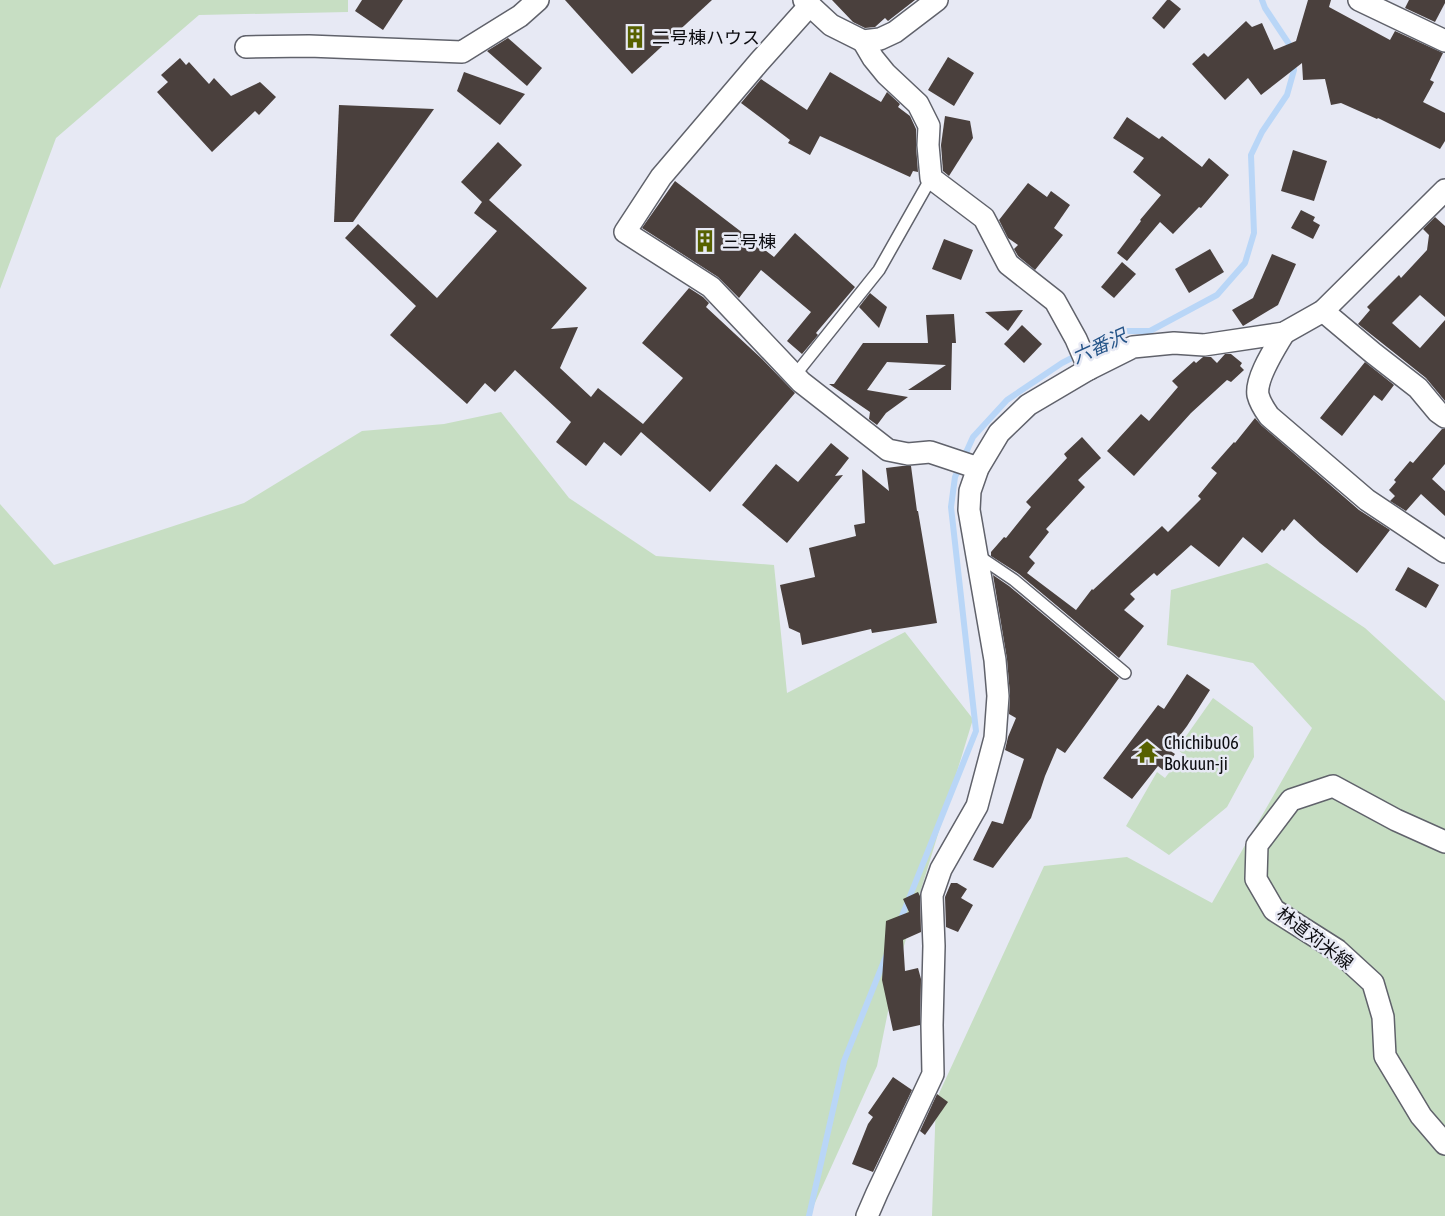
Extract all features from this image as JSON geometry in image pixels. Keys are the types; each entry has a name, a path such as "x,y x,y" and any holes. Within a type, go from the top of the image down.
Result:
{"street":[{"path":"246,47 310,46 462,52 520,16 538,0"},
{"path":"863,41 880,39 895,32 937,0"},
{"path":"1359,0 1445,41"},
{"path":"978,468 930,452 908,454 888,450 802,382 711,287 625,232 661,177 807,3 831,25 863,41 873,58 886,74 918,104 929,126 930,178 984,218 1008,264 1055,301 1088,365"},
{"path":"867,1216 933,1074 934,946 932,895 941,869 977,806 995,738 998,696 995,660 969,510 970,491 978,468 999,433 1028,405 1088,365 1133,347 1174,343 1204,345 1284,333 1323,311 1439,200"},
{"path":"1323,311 1418,388 1438,412 1445,417"},
{"path":"1284,333 1263,370 1257,393 1269,416 1367,500 1445,552"},
{"name":"林道苅米線","path":"1445,842 1396,820 1332,786 1291,800 1274,820 1257,845 1256,879 1274,910 1337,950 1372,983 1383,1017 1385,1056 1421,1116 1445,1144"}],"lane":[{"path":"795,375 879,270 930,178"},
{"path":"977,555 1014,580 1125,673"}],"green space":[{"path":"0,0 348,0 348,12 199,15 56,138 0,289"},
{"path":"501,412 569,498 656,556 774,565 787,693 905,632 973,719 896,972 877,1066 809,1216 0,1216 0,504 54,565 244,503 362,431 444,424"},
{"path":"1267,563 1365,628 1445,701 1445,1216 932,1216 936,1100 1044,866 1127,857 1212,903 1312,728 1253,663 1167,645 1171,590"},
{"path":"1213,698 1253,727 1254,757 1227,807 1169,855 1126,826 1157,772 1165,778 1183,754 1177,749"}],"building":[{"path":"362,0 403,0 383,30 355,11"},
{"name":"二号棟ハウス","path":"565,0 712,0 632,74"},
{"path":"832,0 915,0 888,21 885,18 875,27 865,28 853,22"},
{"path":"1167,0 1170,0 1181,9 1164,29 1152,18"},
{"path":"1308,0 1331,0 1329,7 1390,40 1395,31 1443,53 1430,80 1434,82 1423,102 1445,113 1445,141 1440,149 1378,118 1341,103 1331,105 1325,79 1303,80 1302,63 1261,95 1248,78 1225,100 1192,64 1204,53 1208,57 1246,21 1252,27 1262,23 1274,50 1296,41"},
{"path":"1409,0 1445,0 1445,3 1435,22 1405,8"},
{"path":"508,38 542,68 527,86 487,51"},
{"path":"948,57 974,73 954,106 928,90"},
{"path":"180,58 186,65 189,62 209,84 214,78 231,96 260,82 276,97 259,115 255,111 212,152 157,92 168,82 161,75"},
{"path":"464,72 525,94 500,125 457,91"},
{"path":"830,72 881,102 887,92 900,104 898,107 910,116 916,129 918,172 913,171 910,177 820,136 810,155 788,143 790,140 741,103 761,79 807,110"},
{"path":"339,105 434,109 353,222 334,222"},
{"path":"945,116 970,121 973,138 949,176 943,171 941,145"},
{"path":"1127,117 1159,139 1162,136 1202,167 1209,158 1229,175 1201,208 1199,207 1173,234 1160,222 1127,261 1117,253 1140,220 1161,195 1133,172 1144,158 1113,138"},
{"path":"498,142 522,165 489,200 587,288 551,329 578,327 560,368 591,397 598,388 643,424 683,378 642,343 689,288 703,297 709,303 706,307 762,359 795,393 710,492 641,432 621,456 604,442 586,466 556,442 571,422 515,370 495,392 485,383 467,404 390,335 416,306 345,238 358,224 437,298 497,231 474,213 482,202 461,182"},
{"path":"1293,150 1327,161 1314,201 1281,191"},
{"path":"675,181 774,257 795,233 855,287 816,333 818,335 802,354 787,341 811,312 761,270 739,298 718,277 642,228"},
{"path":"1028,183 1047,197 1051,191 1070,205 1054,228 1063,235 1035,270 1018,256 1014,249 1018,245 1008,238 999,220"},
{"path":"1301,210 1315,217 1313,221 1320,225 1313,239 1291,228"},
{"path":"1435,217 1445,226 1445,317 1420,295 1392,323 1420,348 1445,320 1445,401 1426,378 1358,324 1370,310 1367,307 1399,275 1401,278 1427,250 1429,235 1423,229"},
{"path":"944,239 973,250 961,280 932,269"},
{"path":"1210,249 1224,272 1189,293 1175,269"},
{"path":"1272,254 1296,264 1278,305 1243,326 1232,310 1253,298"},
{"path":"1122,262 1136,274 1114,298 1101,287"},
{"path":"870,293 887,307 879,328 859,307"},
{"path":"1023,310 1008,331 985,312"},
{"path":"954,314 956,343 952,343 951,390 908,390 946,365 887,362 867,390 908,397 886,413 877,425 869,419 870,412 829,384 834,384 863,343 928,343 926,315"},
{"path":"1022,325 1042,344 1024,363 1004,344"},
{"path":"1225,354 1231,354 1242,363 1240,366 1244,370 1231,382 1227,380 1191,413 1134,476 1107,451 1141,414 1149,421 1178,387 1172,381 1194,361 1196,363 1203,357 1211,357 1217,363"},
{"path":"1365,362 1394,385 1382,401 1374,395 1342,436 1320,418"},
{"path":"1255,418 1359,510 1390,530 1357,573 1294,519 1284,531 1282,529 1262,553 1243,537 1219,567 1191,545 1157,576 1154,573 1130,594 1135,599 1124,610 1144,626 1119,658 1019,574 991,556 991,552 1004,537 1006,538 1031,507 1026,502 1067,458 1064,454 1082,437 1101,458 1078,480 1085,487 1046,529 1049,532 1029,557 1035,563 1027,573 1076,610 1092,589 1162,526 1168,532 1201,499 1198,496 1217,473 1211,468 1235,443"},
{"path":"1442,429 1445,429 1445,464 1432,479 1445,491 1445,516 1421,494 1406,511 1390,501 1395,496 1389,490 1396,482 1394,480 1410,461 1413,463"},
{"path":"831,443 849,458 835,476 843,475 787,543 742,505 776,464 798,482"},
{"path":"911,466 937,623 872,633 871,629 802,645 800,633 789,628 780,585 815,577 809,548 856,536 854,525 865,523 862,469 889,491 886,468"},
{"path":"1408,567 1439,585 1426,608 1395,590"},
{"path":"993,575 1009,586 1119,678 1065,753 1057,748 1031,818 993,868 973,860 992,821 1003,824 1024,759 1005,750 1016,718 1009,714 1010,695 1007,659"},
{"name":"Chichibu06 Bokuun-ji","path":"1187,674 1210,690 1169,750 1175,754 1163,770 1158,766 1132,799 1103,778 1158,705 1164,709"},
{"path":"951,883 957,883 967,889 961,898 973,905 958,932 946,927 945,897"},
{"path":"918,892 920,896 921,932 903,940 905,971 918,968 921,979 920,1025 893,1031 882,980 886,921 909,912 903,899"},
{"path":"893,1077 912,1090 873,1172 852,1164 868,1124 873,1117 868,1113"},
{"path":"937,1094 948,1102 925,1135 920,1131"}],"waterway":[{"name":"六番沢","path":"1262,0 1265,8 1289,44 1290,51"},
{"name":"六番沢","path":"900,921 976,731 951,507 955,477 973,437 1007,400 1062,363 1124,331 1150,331 1217,295 1245,263 1254,233 1251,155 1262,132 1287,95 1294,70 1292,61"},
{"path":"809,1216 844,1061 886,956"}],"place":[{"name":"二号棟ハウス","path":"635,37"},
{"name":"三号棟","path":"705,241"},
{"name":"Chichibu06 Bokuun-ji","path":"1147,752"}]}
